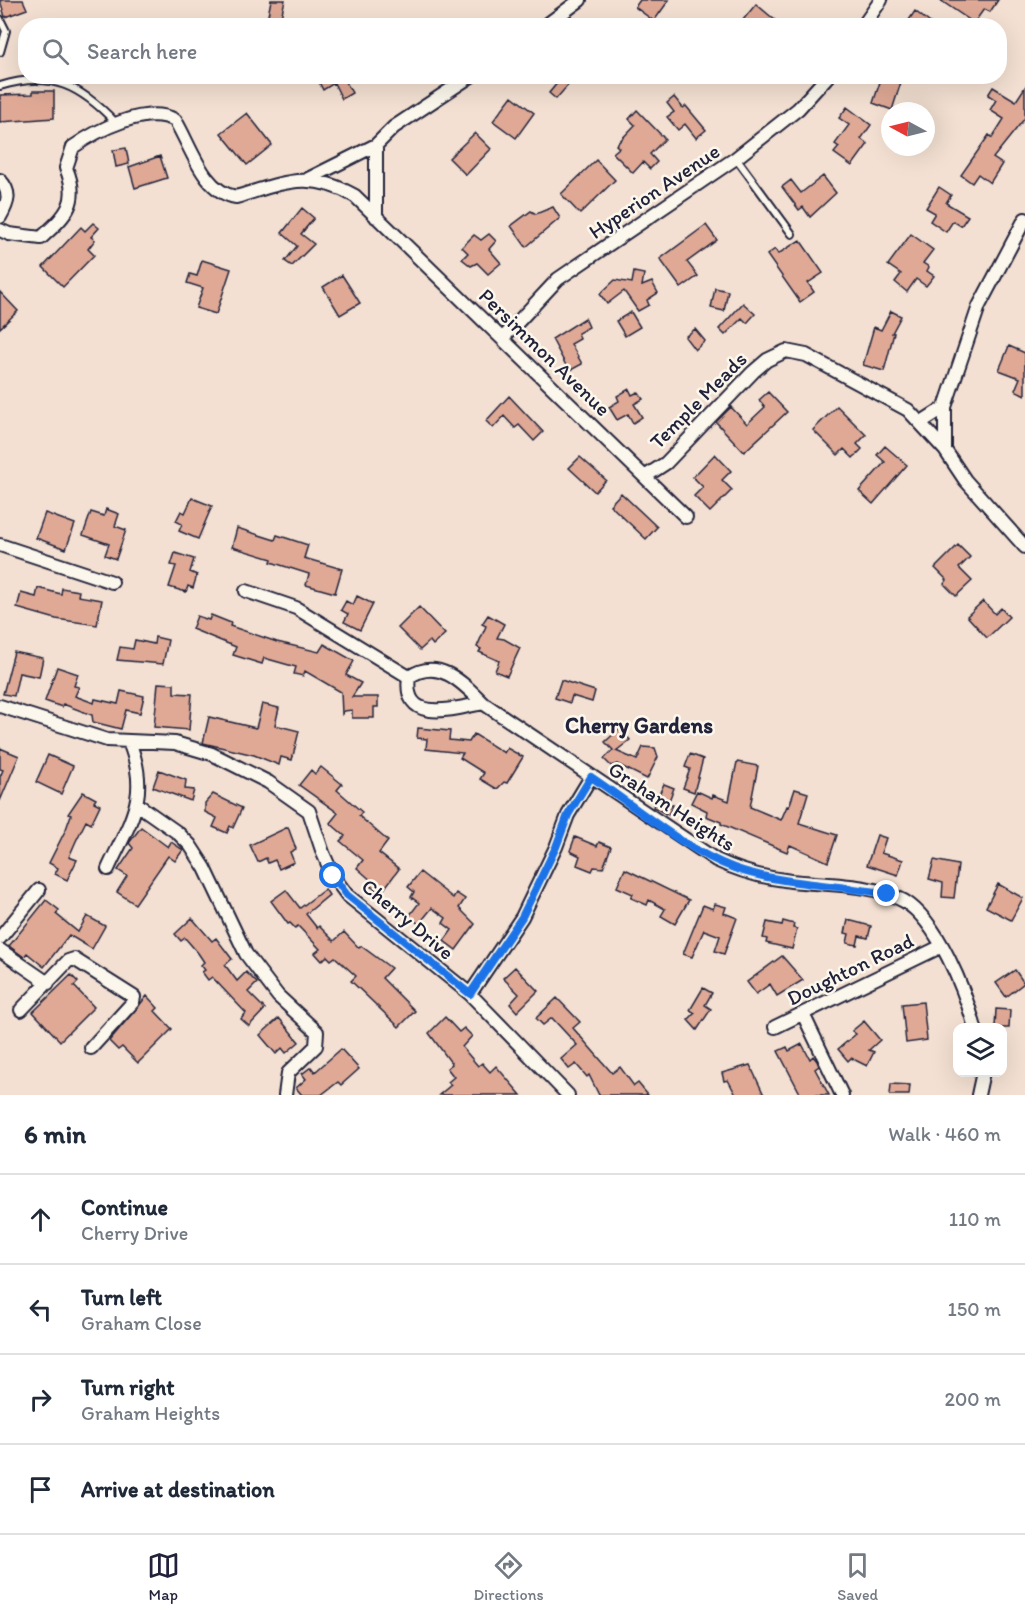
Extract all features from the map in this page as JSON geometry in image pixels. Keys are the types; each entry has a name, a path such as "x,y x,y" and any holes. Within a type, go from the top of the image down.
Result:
{"street":[{"path":"556,18 580,0"},
{"path":"869,18 881,0"},
{"path":"0,230 9,234 41,238 66,216 72,199 72,182 66,168 73,147 116,123 159,115 175,120 208,179 225,195 236,197 308,179 376,145 394,127 459,84"},
{"name":"Hyperion Avenue","path":"503,338 558,279 736,158 798,109 821,84"},
{"path":"376,145 376,216"},
{"name":"Persimmon Avenue","path":"308,179 341,188 354,196 686,517"},
{"path":"0,180 7,187 9,197 0,217"},
{"path":"945,450 945,407 979,306 1025,219"},
{"name":"Temple Meads","path":"646,476 666,463 753,372 767,360 786,351 807,355 908,410 945,450 965,480 1025,547"},
{"path":"920,423 945,407"},
{"path":"0,545 112,582"},
{"path":"246,591 296,608 409,676 407,690 411,700 418,707 445,711 483,703"},
{"name":"Graham Heights","path":"409,676 419,670 439,670 460,680 483,703 680,839 735,869 788,880 842,885 887,894 903,900 915,909 942,946 966,994 974,1023"},
{"name":"Cherry Drive","path":"0,706 107,740 175,743 212,754 292,796 309,811 333,876 347,895 470,994 568,1095"},
{"path":"108,869 138,805 139,770 129,742"},
{"path":"470,994 522,917 556,847 568,815 591,777"},
{"path":"138,805 178,833 190,845 205,868 246,954 278,996 317,1032 316,1046 288,1073 285,1095"},
{"path":"0,938 39,890"},
{"name":"Doughton Road","path":"775,1027 942,946"},
{"path":"0,950 48,983"},
{"path":"21,1010 68,961 74,959 134,997 133,1002 91,1048"},
{"path":"803,1014 842,1095"},
{"path":"978,1095 982,1077"}],"lane":[{"path":"0,20 6,31 0,52"},
{"path":"0,86 18,81"},
{"path":"65,84 75,87 96,102 116,123"},
{"path":"736,158 792,234"}],"building":[{"path":"0,0 23,0 27,9 5,17"},
{"path":"271,0 285,0 281,18 268,18"},
{"path":"640,0 669,0 656,18 650,18 635,7"},
{"path":"940,0 998,0 990,12 984,9 978,18 967,18"},
{"path":"756,4 773,18 745,18"},
{"path":"915,11 924,18 910,18"},
{"path":"320,84 332,84 323,90"},
{"path":"334,84 347,84 352,93 342,99"},
{"path":"556,84 569,84 556,99 549,93"},
{"path":"879,84 900,84 895,102 881,102 881,106 873,103"},
{"path":"993,87 1016,101 1025,87 1025,118 993,158 1002,164 990,183 978,174 972,183 961,175 989,135 992,138 1004,119 990,110 996,100 988,95"},
{"path":"33,91 54,91 54,118 0,122 0,95 33,94"},
{"path":"512,96 534,113 516,138 493,121"},
{"path":"674,97 683,108 686,106 706,130 696,138 685,124 678,130 667,117 674,112 667,103"},
{"path":"847,107 871,125 861,139 868,144 852,166 834,153 839,147 835,144 849,125 839,118"},
{"path":"637,110 665,139 650,154 657,162 650,169 643,162 633,173 613,153 619,148 616,145 635,125 629,119"},
{"path":"247,113 272,145 247,165 221,133"},
{"path":"475,133 491,149 466,175 449,158"},
{"path":"126,148 129,164 116,167 113,150"},
{"path":"160,156 167,178 135,188 129,167"},
{"path":"596,160 615,180 580,214 561,194"},
{"path":"823,176 836,193 810,217 803,207 799,210 782,187 791,180 801,193"},
{"path":"939,187 951,195 946,203 968,216 961,226 953,221 946,232 930,221 935,213 926,208"},
{"path":"553,207 560,218 526,247 511,226 531,211 536,214"},
{"path":"302,208 314,218 301,234 314,244 292,266 285,261 297,246 282,233"},
{"path":"93,223 99,228 91,237 95,240 88,249 94,255 63,287 43,267 81,227 85,231"},
{"path":"706,225 717,240 687,262 698,276 681,288 660,259"},
{"path":"489,234 496,241 489,249 501,263 488,274 477,263 471,266 462,259 468,253 462,247 474,235 481,240"},
{"path":"911,234 933,250 923,263 929,267 927,271 934,276 926,286 916,279 907,292 895,282 901,274 888,265"},
{"path":"800,240 823,273 808,283 814,292 800,302 767,255 775,249 778,254"},
{"path":"202,260 231,269 216,314 196,308 203,288 187,283 190,274 197,276"},
{"path":"634,272 644,274 642,286 652,282 658,293 647,300 649,305 638,311 624,291 607,304 600,294 615,280 632,283"},
{"path":"342,275 360,303 340,315 323,287"},
{"path":"715,288 728,291 724,311 711,308"},
{"path":"0,292 18,311 0,328"},
{"path":"743,303 755,314 747,323 742,318 725,335 719,329"},
{"path":"891,311 901,316 892,333 894,333 884,371 863,365 874,327 881,330"},
{"path":"631,312 640,327 625,336 616,321"},
{"path":"585,318 589,327 578,333 580,339 571,344 582,364 569,371 552,339"},
{"path":"695,329 705,341 695,350 685,337"},
{"path":"1009,346 1025,353 1025,395 1015,390 1020,378 999,370"},
{"path":"629,389 632,395 638,392 643,399 634,404 642,417 633,423 628,414 617,420 609,407 619,401 617,396"},
{"path":"768,392 787,412 744,452 716,422 731,407 747,424 765,407 759,400"},
{"path":"509,396 543,432 534,441 519,425 515,428 504,416 493,428 486,421"},
{"path":"837,406 866,435 857,444 862,449 853,458 844,449 838,455 813,430"},
{"path":"885,446 907,465 873,504 859,491 885,462 877,455"},
{"path":"715,454 731,471 722,480 732,490 710,512 694,496 703,487 693,477"},
{"path":"580,457 606,480 595,492 569,468"},
{"path":"621,493 657,527 646,539 610,505"},
{"path":"192,498 212,506 198,539 179,531 182,524 176,521 181,511 185,513"},
{"path":"106,509 119,514 115,526 126,530 116,559 105,555 109,544 83,535 91,512 104,516"},
{"path":"45,513 75,524 66,549 36,538"},
{"path":"237,528 275,540 277,535 308,545 304,558 342,569 335,593 306,585 309,574 271,562 272,559 232,547"},
{"path":"958,545 970,557 959,568 972,581 956,596 944,584 947,580 935,568"},
{"path":"175,553 194,559 190,572 197,575 193,588 188,586 186,592 169,587 176,566 171,565"},
{"path":"38,588 61,594 62,588 79,591 78,596 102,600 97,625 56,619 17,608 21,593 36,597"},
{"path":"357,596 373,604 360,630 344,622 348,614 341,610 346,601 353,605"},
{"path":"983,601 995,614 1001,608 1009,617 987,638 967,616"},
{"path":"419,607 445,634 433,645 430,641 420,650 398,628"},
{"path":"211,615 231,623 230,626 277,642 319,652 324,644 354,661 346,675 361,683 352,697 378,697 378,707 374,707 374,718 352,718 352,710 344,711 342,714 341,692 305,671 303,676 294,674 296,667 264,658 262,664 233,655 236,647 192,629 197,616 209,620"},
{"path":"488,615 504,624 497,638 504,639 520,648 507,676 495,671 499,661 479,652 481,649 477,647 486,626 482,624"},
{"path":"155,637 168,640 163,664 117,660 120,647 133,649 135,640 154,644"},
{"path":"14,652 43,658 39,677 19,673 14,696 3,694"},
{"path":"57,667 78,674 74,686 79,687 75,696 94,703 95,699 118,704 121,691 144,696 140,713 126,710 121,729 93,722 92,715 63,704 62,707 45,701"},
{"path":"561,680 595,691 592,702 572,696 570,703 555,698"},
{"path":"158,683 174,684 174,693 192,694 189,730 154,727"},
{"path":"262,704 279,708 275,725 299,731 292,760 281,757 279,765 254,755 203,743 209,717 256,728"},
{"path":"418,728 450,731 449,740 469,742 474,734 504,753 507,748 523,757 507,783 504,782 497,789 480,779 484,773 460,758 463,753 426,749 427,739 417,738"},
{"path":"620,728 630,740 616,751 637,760 643,747 655,748 658,757 647,779 617,764 611,766 604,759 613,750 605,742"},
{"path":"0,748 19,756 0,801 0,777 3,770 0,769"},
{"path":"690,754 703,759 694,792 683,788 690,769 685,767"},
{"path":"48,755 73,766 61,794 36,782"},
{"path":"737,762 758,766 750,807 781,820 787,806 789,807 795,789 808,793 799,823 837,835 828,862 790,845 787,852 721,824 706,816 707,811 691,803 697,791 712,798 713,795 729,801"},
{"path":"321,767 342,784 337,790 362,812 359,816 388,841 379,853 399,869 381,893 370,886 373,882 357,868 363,860 340,841 345,836 330,823 338,813 299,785 311,770 315,774"},
{"path":"159,770 186,780 185,789 194,790 191,801 153,787"},
{"path":"664,784 674,788 668,803 673,805 668,815 653,807"},
{"path":"83,792 96,799 94,802 100,805 91,824 86,821 76,841 69,857 77,860 67,880 55,874 58,868 49,863 66,829 71,815 68,814"},
{"path":"213,794 242,808 233,828 230,826 227,833 213,827 217,818 205,812 205,803"},
{"path":"141,827 168,847 171,842 183,850 175,861 168,856 135,904 117,892 127,876 118,870 133,848 129,843"},
{"path":"288,827 296,849 290,852 294,862 279,869 275,860 268,863 266,858 258,862 250,845"},
{"path":"877,835 886,838 881,853 903,860 898,875 867,865"},
{"path":"575,837 597,846 599,842 611,847 603,868 594,867 592,871 577,865 580,856 570,851"},
{"path":"934,860 958,865 954,898 942,897 943,883 929,879"},
{"path":"625,869 689,900 675,924 661,916 665,909 649,900 647,905 631,898 633,894 617,887"},
{"path":"420,872 453,898 456,893 465,899 459,908 475,924 456,950 444,941 452,930 443,923 446,918 432,908 419,924 409,916 419,903 411,897 414,892 408,887"},
{"path":"998,884 1023,898 1011,920 986,907"},
{"path":"325,889 329,895 306,914 317,928 319,926 334,941 344,932 359,948 361,946 391,968 382,978 415,1011 399,1027 351,981 356,976 335,957 331,960 327,956 322,961 315,953 320,949 298,926 295,928 290,923 288,924 271,901 286,890 300,908"},
{"path":"46,900 59,910 56,914 78,932 87,916 105,926 92,949 69,935 44,967 27,953 24,957 9,946"},
{"path":"715,904 726,907 724,913 737,918 724,954 715,951 720,936 704,930 692,957 683,954 703,905 713,909"},
{"path":"192,918 212,941 216,938 232,959 225,965 237,981 246,972 257,983 248,992 265,1009 249,1026 241,1019 246,1013 212,977 208,980 202,972 205,970 201,965 204,962 198,953 185,938 181,941 175,934"},
{"path":"848,920 871,926 868,938 859,936 857,945 847,943 849,934 845,933"},
{"path":"783,921 794,924 793,928 797,929 792,949 766,943 767,939 763,938 767,922 782,925"},
{"path":"782,956 803,980 777,996 770,984 756,994 747,982"},
{"path":"515,967 538,991 517,1012 510,1004 519,994 503,978"},
{"path":"1015,970 1024,983 1006,997 996,983"},
{"path":"71,975 78,982 74,986 94,1007 60,1041 33,1012"},
{"path":"703,988 712,993 705,1005 711,1009 697,1030 688,1020 695,1013 690,1010"},
{"path":"147,996 158,1008 155,1011 172,1029 138,1063 122,1047 118,1050 109,1041"},
{"path":"557,998 580,1022 573,1028 612,1073 620,1067 634,1086 638,1083 648,1095 599,1095 589,1075 587,1077 576,1064 569,1069 561,1059 577,1045 552,1018 543,1025 536,1018"},
{"path":"923,1002 927,1040 906,1043 902,1004"},
{"path":"996,1009 1010,1010 1009,1028 1007,1028 1007,1023 995,1023"},
{"path":"445,1017 459,1032 464,1028 472,1036 462,1047 478,1066 482,1063 490,1072 496,1066 521,1095 439,1095 451,1085 448,1082 454,1077 447,1068 452,1064 429,1033"},
{"path":"279,1018 299,1042 286,1053 282,1048 276,1054 260,1035"},
{"path":"864,1021 880,1040 869,1050 874,1052 867,1066 851,1058 848,1061 838,1049 856,1034 852,1031"},
{"path":"802,1044 810,1059 813,1056 817,1061 819,1066 815,1069 829,1095 801,1095 778,1051 787,1047 789,1051"},
{"path":"341,1049 359,1069 341,1085 338,1082 321,1095 302,1095 296,1088 306,1079 302,1074 311,1067 315,1072"},
{"path":"750,1065 764,1095 736,1095 728,1080 724,1081 722,1073"},
{"path":"891,1084 910,1085 909,1095 890,1095"}],"district":[{"name":"Cherry Gardens","path":"639,725"}],"route":[{"path":"333,876 347,895 470,994 522,917 556,847 568,815 591,777 680,839 735,869 788,880 842,885 887,894"}]}
